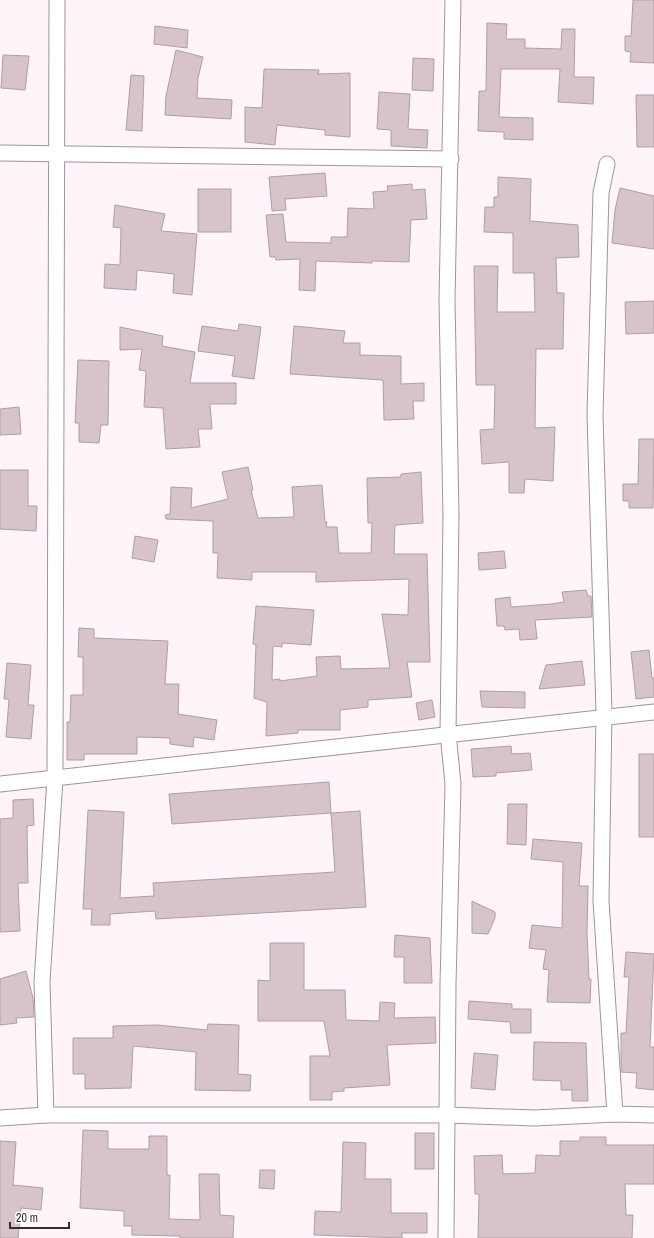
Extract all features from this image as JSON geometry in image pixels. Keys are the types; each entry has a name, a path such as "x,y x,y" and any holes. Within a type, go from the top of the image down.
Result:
{"street":[{"path":"46,1115 42,982 55,779 57,0"},
{"path":"446,1238 453,784 448,733 451,516 448,300 453,0"},
{"path":"0,153 451,159"},
{"path":"607,164 601,193 595,416 604,717 601,901 615,1114"},
{"path":"0,784 55,779 448,733 654,712"},
{"path":"0,1118 46,1115 447,1115 534,1118 615,1114 654,1115"}],"building":[{"path":"633,0 654,0 654,63 630,62 631,52 625,51 625,36 631,36"},
{"path":"487,23 507,24 506,39 525,39 525,48 561,49 562,29 575,29 574,77 594,77 593,104 558,102 560,69 501,69 499,117 533,118 533,140 504,139 504,132 478,131 479,91 486,91"},
{"path":"155,26 188,30 187,48 154,44"},
{"path":"176,50 203,57 198,78 197,98 232,100 231,119 165,115 166,96"},
{"path":"3,55 29,56 25,90 1,88"},
{"path":"413,58 434,59 433,91 412,90"},
{"path":"264,69 319,70 318,74 350,73 350,137 325,135 325,130 277,125 275,145 245,142 245,107 262,108"},
{"path":"131,75 144,76 142,131 126,130"},
{"path":"379,92 410,94 408,129 428,130 427,148 391,146 391,130 377,129"},
{"path":"636,95 654,95 654,147 637,147"},
{"path":"325,173 327,196 285,199 286,210 272,211 269,177"},
{"path":"498,177 531,179 530,221 578,225 579,257 556,258 557,293 564,293 563,349 536,349 535,428 555,427 553,481 525,479 524,493 509,493 509,462 482,464 480,430 494,429 495,385 476,385 474,266 498,266 497,312 535,312 534,273 513,273 513,233 484,232 485,207 494,207 494,197 498,197"},
{"path":"412,184 412,190 425,189 427,219 411,220 409,262 372,261 372,263 316,261 315,291 299,290 300,259 276,260 275,257 270,257 266,215 283,214 286,242 331,243 331,237 347,237 348,208 374,209 373,192 388,191 387,186"},
{"path":"620,188 654,196 654,249 612,243 615,210"},
{"path":"198,189 231,189 231,232 198,232"},
{"path":"115,205 165,214 161,231 197,234 192,295 173,293 174,274 137,270 136,290 104,288 105,264 120,265 121,228 113,227"},
{"path":"654,301 654,333 626,334 625,302"},
{"path":"239,324 261,327 254,379 232,376 235,356 198,351 202,326 238,331"},
{"path":"294,326 345,331 343,343 360,343 360,355 401,356 401,384 424,383 424,401 413,401 414,419 384,420 383,380 290,374"},
{"path":"120,327 163,336 162,346 195,352 190,383 236,383 236,404 210,404 212,429 198,429 200,447 166,449 163,408 144,407 146,371 139,370 142,349 120,350"},
{"path":"78,360 109,361 108,425 101,425 99,443 79,442 79,423 75,423"},
{"path":"19,407 21,434 0,435 0,409"},
{"path":"639,439 654,439 653,508 629,508 629,501 623,501 623,484 638,484"},
{"path":"248,467 253,490 251,490 258,518 294,517 292,487 322,485 325,522 327,522 326,527 337,527 339,553 371,553 372,523 368,523 367,478 401,477 401,474 421,472 423,523 395,525 394,554 427,554 430,662 407,662 412,697 368,700 368,707 340,710 340,730 298,730 298,733 266,736 267,702 254,698 256,645 253,644 256,606 314,610 311,645 282,643 282,647 273,646 272,680 280,679 280,681 317,676 316,657 340,656 341,669 390,668 382,614 408,615 409,579 316,582 316,572 252,572 252,580 217,578 218,553 213,553 213,521 166,519 165,515 170,514 171,487 192,488 191,508 228,499 222,472"},
{"path":"0,470 28,470 28,506 37,506 36,531 0,529"},
{"path":"135,536 158,540 154,562 132,558"},
{"path":"504,551 506,568 479,570 478,553"},
{"path":"586,590 588,596 591,596 592,617 535,620 537,639 520,640 519,629 505,630 504,626 497,626 495,599 510,597 511,607 551,604 564,602 562,592"},
{"path":"79,628 94,629 94,638 168,641 165,684 179,684 178,714 217,720 214,740 194,737 193,747 170,744 170,738 137,737 137,754 84,754 84,760 67,760 67,722 70,722 71,695 83,695 83,657 78,657"},
{"path":"649,650 652,678 654,678 654,697 636,699 631,652"},
{"path":"582,661 585,685 539,689 546,665"},
{"path":"7,663 31,665 28,705 34,705 31,739 6,737 9,699 4,699"},
{"path":"480,691 525,692 525,708 482,707"},
{"path":"432,700 435,717 419,720 416,703"},
{"path":"511,746 512,754 530,753 532,770 496,773 496,776 473,777 471,749"},
{"path":"639,754 654,754 654,837 639,837"},
{"path":"329,782 331,813 172,824 169,794"},
{"path":"33,799 34,825 27,826 28,883 18,883 20,931 0,932 0,819 13,818 13,800"},
{"path":"508,804 527,804 526,845 507,844"},
{"path":"88,810 124,812 120,898 154,896 153,883 335,872 331,813 360,811 366,907 156,919 155,911 110,914 110,925 91,925 92,909 83,909"},
{"path":"533,839 582,843 579,886 588,886 587,934 589,979 591,979 590,1003 547,1002 549,970 543,969 546,950 529,948 532,925 562,928 563,862 531,859"},
{"path":"472,901 495,912 495,918 488,934 472,933"},
{"path":"395,935 430,938 432,983 404,983 404,957 394,957"},
{"path":"270,943 304,943 304,990 345,990 346,1020 379,1021 380,1002 395,1003 394,1018 435,1017 436,1043 387,1045 390,1085 344,1088 344,1091 332,1092 332,1100 310,1100 310,1056 330,1056 324,1021 258,1021 258,980 270,981"},
{"path":"626,952 654,954 650,1047 654,1047 654,1090 636,1088 637,1073 621,1072 621,1033 626,1033 629,977 624,977"},
{"path":"26,971 33,998 34,1017 16,1018 17,1023 0,1025 0,979"},
{"path":"469,1001 512,1004 512,1009 531,1009 531,1033 511,1033 510,1022 468,1019"},
{"path":"208,1024 239,1025 238,1074 251,1075 250,1091 195,1090 196,1052 133,1046 131,1088 85,1089 85,1074 73,1074 73,1038 113,1038 113,1026 157,1025 207,1030"},
{"path":"534,1042 586,1043 588,1101 572,1101 572,1090 561,1090 561,1081 533,1080"},
{"path":"474,1053 498,1055 495,1090 471,1088"},
{"path":"83,1130 108,1131 108,1149 149,1149 149,1136 167,1136 167,1175 170,1175 169,1219 200,1220 199,1174 219,1174 220,1215 234,1216 233,1238 180,1238 180,1236 132,1235 132,1226 124,1226 124,1211 80,1208"},
{"path":"415,1133 434,1133 434,1169 415,1169"},
{"path":"580,1137 606,1137 606,1145 654,1145 654,1184 625,1184 626,1215 633,1215 632,1238 478,1238 479,1194 475,1194 474,1156 502,1155 503,1174 535,1173 536,1155 560,1156 560,1141 580,1141"},
{"path":"0,1141 16,1142 13,1185 43,1188 41,1210 21,1208 18,1238 0,1238"},
{"path":"343,1142 366,1143 365,1179 391,1179 391,1213 427,1213 427,1233 402,1233 402,1238 314,1235 315,1211 341,1212"},
{"path":"260,1170 275,1170 274,1189 259,1188"}]}
